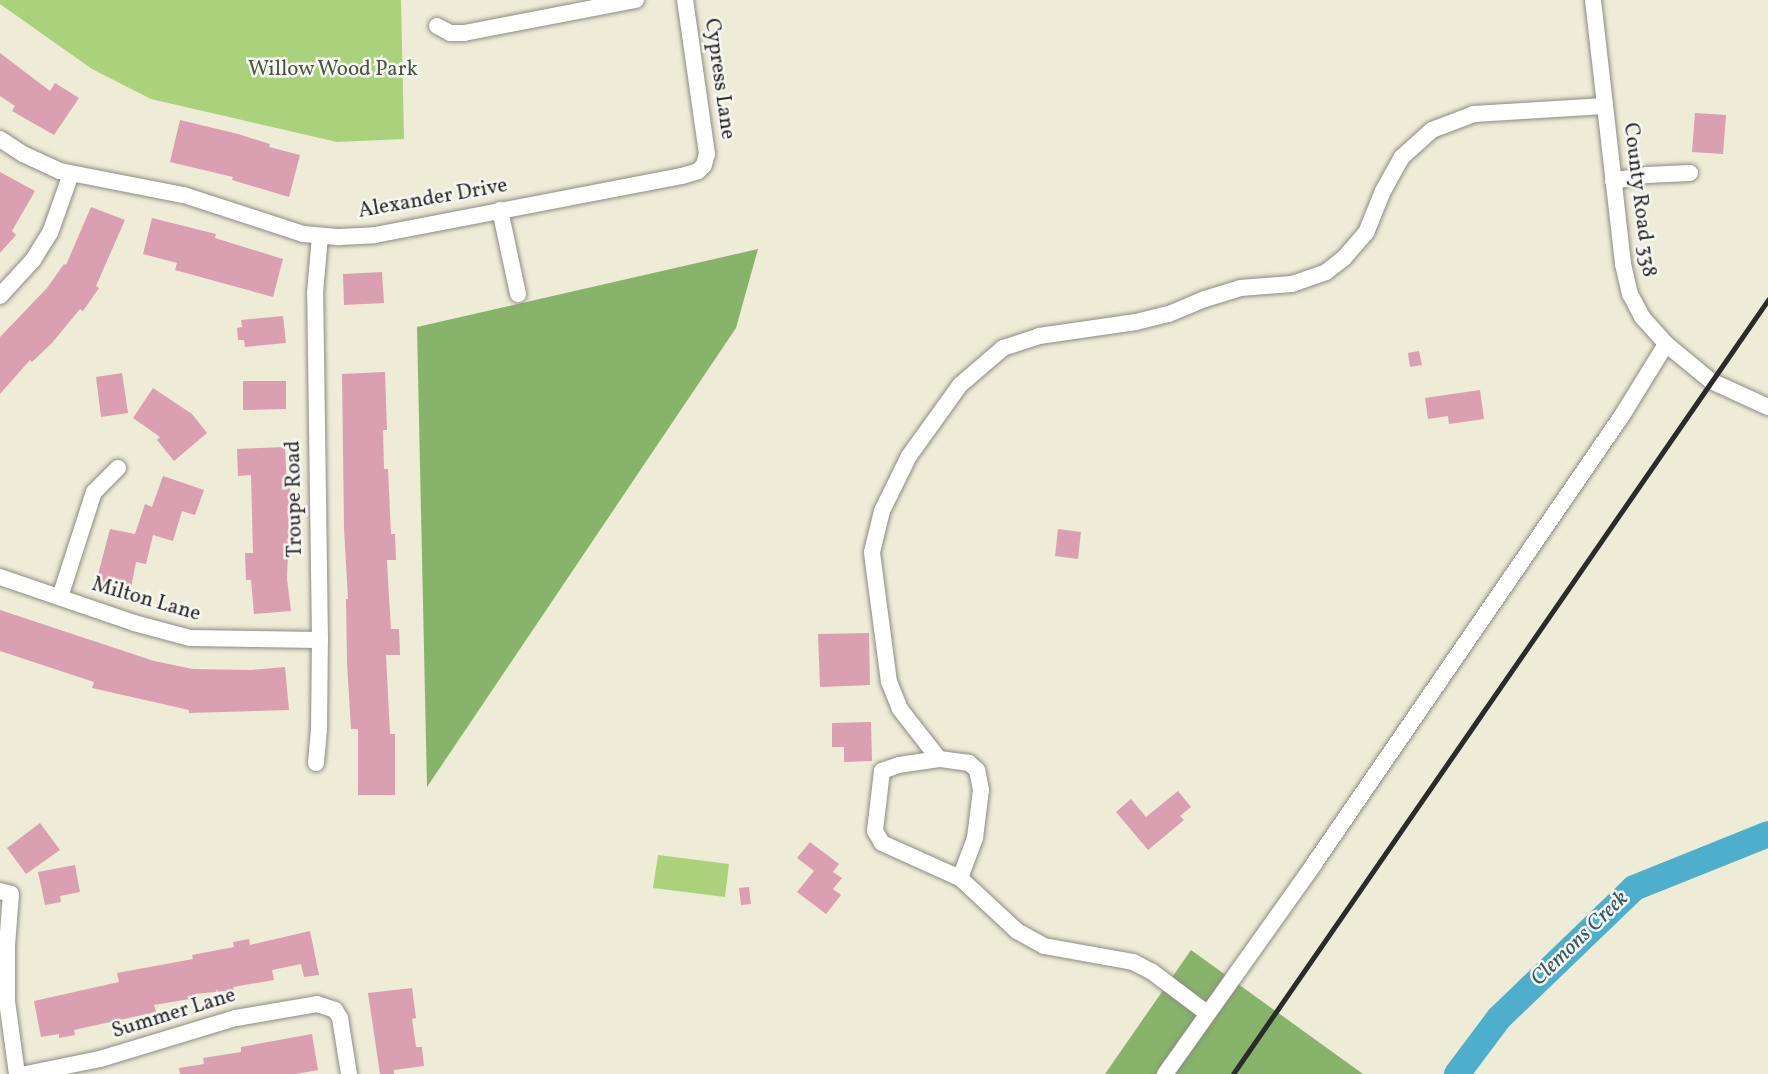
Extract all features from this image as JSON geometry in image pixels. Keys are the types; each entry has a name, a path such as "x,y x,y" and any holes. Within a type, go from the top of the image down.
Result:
{"street":[{"path":"437,26 450,33 464,33 636,0"},
{"name":"Cypress Lane","path":"686,0 706,145 704,165"},
{"name":"County Road 338","path":"1593,0 1623,264 1630,294 1642,317 1666,344 1711,381 1768,407"},
{"path":"939,759 900,708 889,682 872,552 882,511 909,456 960,385 1003,348 1039,336 1136,322 1168,314 1240,288 1292,284 1326,272 1344,258 1366,233 1383,191 1402,157 1432,130 1474,114 1605,106"},
{"name":"Alexander Drive","path":"0,139 36,161 71,174 184,195 273,226 320,236 375,235 682,176 698,171 704,165"},
{"path":"1613,181 1647,175 1690,173"},
{"path":"0,296 33,260 50,233 71,174"},
{"path":"500,210 518,294"},
{"name":"Troupe Road","path":"315,763 319,731 320,640 315,293 320,236"},
{"path":"1164,1074 1623,414 1666,344"},
{"path":"60,597 94,492 118,468"},
{"name":"Milton Lane","path":"0,577 134,623 190,638 320,640"},
{"path":"960,878 975,838 981,790 977,770 969,763 939,759 899,765 882,771 875,831 882,843 960,878 1017,931 1044,946 1133,962 1151,971 1207,1013"},
{"path":"6,892 7,1001 18,1074"},
{"name":"Summer Lane","path":"26,1074 100,1059 216,1023 259,1013 317,1004 335,1010 343,1028 349,1074"}],"green space":[{"name":"Willow Wood Park","path":"0,0 401,0 404,139 337,142 151,99 92,69 0,4"},
{"path":"758,249 736,328 427,787 417,327"},
{"path":"658,855 729,864 725,897 653,888"},
{"path":"1191,950 1363,1074 1105,1074"}],"building":[{"path":"0,53 50,91 55,83 79,98 54,135 12,111 15,106 0,96"},
{"path":"1695,113 1726,115 1723,154 1692,152"},
{"path":"180,120 238,134 270,144 269,147 300,155 289,197 232,180 233,177 170,162"},
{"path":"0,172 35,191 12,231 16,235 0,253"},
{"path":"91,207 125,220 96,286 99,288 83,311 80,309 52,343 32,362 30,360 0,394 0,337 47,288 64,264 66,265"},
{"path":"152,218 216,234 215,238 283,259 273,297 175,270 177,263 143,254"},
{"path":"382,272 384,303 344,305 343,274"},
{"path":"283,316 286,343 245,347 244,340 238,340 237,328 242,327 241,320"},
{"path":"1419,351 1422,365 1410,367 1408,353"},
{"path":"385,372 387,430 383,430 384,469 388,469 391,534 395,534 396,560 387,560 389,598 391,629 399,629 400,655 386,655 390,734 395,734 395,795 358,795 358,729 351,729 347,663 346,599 348,599 344,528 342,374"},
{"path":"122,373 128,413 101,417 96,377"},
{"path":"243,381 286,381 286,409 243,410"},
{"path":"153,388 192,414 207,433 174,461 157,440 160,437 133,418"},
{"path":"1480,390 1484,419 1449,424 1448,416 1428,419 1425,398"},
{"path":"285,447 287,487 290,487 287,579 291,611 254,614 251,580 246,580 245,553 253,553 251,475 238,476 237,449"},
{"path":"163,476 204,490 195,515 182,511 173,541 153,535 146,564 136,562 130,593 95,586 110,529 135,534 145,504 152,507"},
{"path":"1058,529 1081,532 1078,559 1055,556"},
{"path":"0,610 154,661 193,669 251,670 285,667 289,710 189,713 189,710 92,688 94,682 0,651"},
{"path":"869,633 870,685 820,687 818,634"},
{"path":"871,722 872,761 844,762 844,747 832,747 832,723"},
{"path":"1178,791 1191,807 1180,816 1184,820 1148,850 1116,812 1131,799 1146,817"},
{"path":"40,823 60,850 26,874 7,848"},
{"path":"810,842 839,864 833,872 842,878 833,889 841,895 826,914 797,892 814,871 797,858"},
{"path":"75,865 80,892 60,896 61,902 45,905 38,872"},
{"path":"749,887 751,904 741,905 739,888"},
{"path":"310,931 319,975 304,977 301,964 272,970 274,980 233,987 234,990 195,994 196,998 154,1005 156,1012 74,1030 75,1035 59,1038 59,1034 41,1037 34,1001 119,982 117,973 193,959 192,955 234,947 233,942 249,939 250,945"},
{"path":"412,988 416,1018 412,1019 416,1047 422,1047 424,1066 394,1070 394,1074 380,1074 368,993"},
{"path":"312,1034 318,1070 296,1074 180,1074 179,1068 204,1064 203,1058 241,1052 241,1047"}],"waterway":[{"name":"Clemons Creek","path":"1457,1074 1499,1018 1634,888 1768,834"}],"railway":[{"path":"1233,1074 1768,300"}]}
